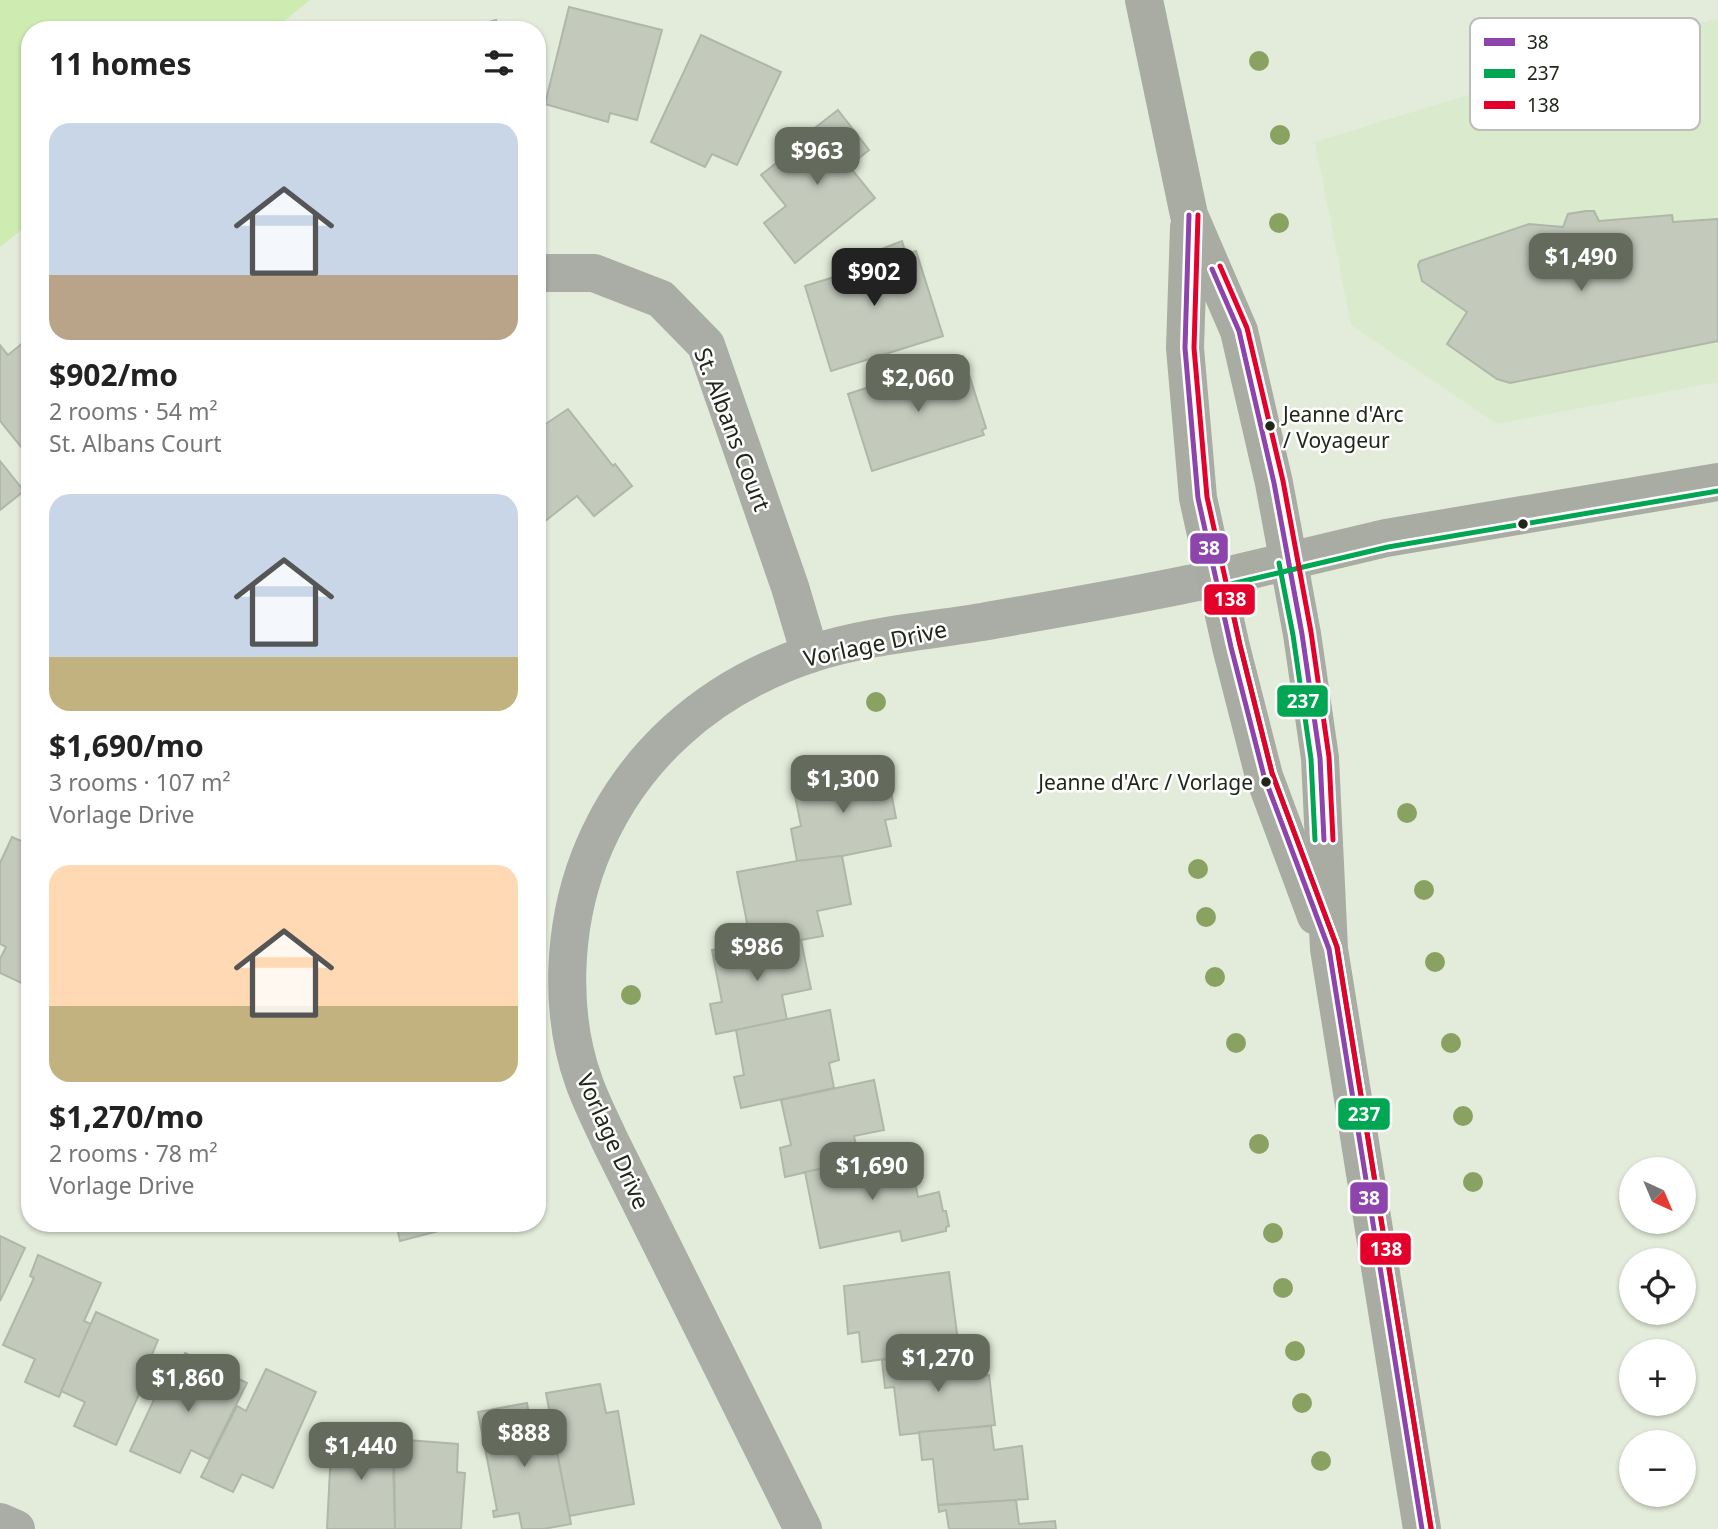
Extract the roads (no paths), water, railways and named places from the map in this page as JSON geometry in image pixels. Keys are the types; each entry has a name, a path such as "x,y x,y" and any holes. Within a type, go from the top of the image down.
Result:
{"main road":[{"path":"1144,0 1189,215 1239,331 1274,483 1302,634 1320,758 1329,949 1422,1529"},
{"path":"1189,215 1185,348 1198,498 1231,647 1264,776 1329,949"},
{"path":"1217,578 1386,538 1718,482"}],"street":[{"name":"St. Albans Court","path":"546,273 594,274 661,299 706,345 790,587 810,654"},
{"name":"Vorlage Drive","path":"803,1529 583,1081 568,1014 568,951 578,888 602,827 640,769 682,723 735,687 810,654 860,642 1130,597 1217,578"},
{"path":"0,1522 16,1529"}],"place":[{"name":"Jeanne d'Arc / Voyageur","path":"1270,426"},
{"name":"Jeanne d'Arc / Vorlage","path":"1266,782"}]}
